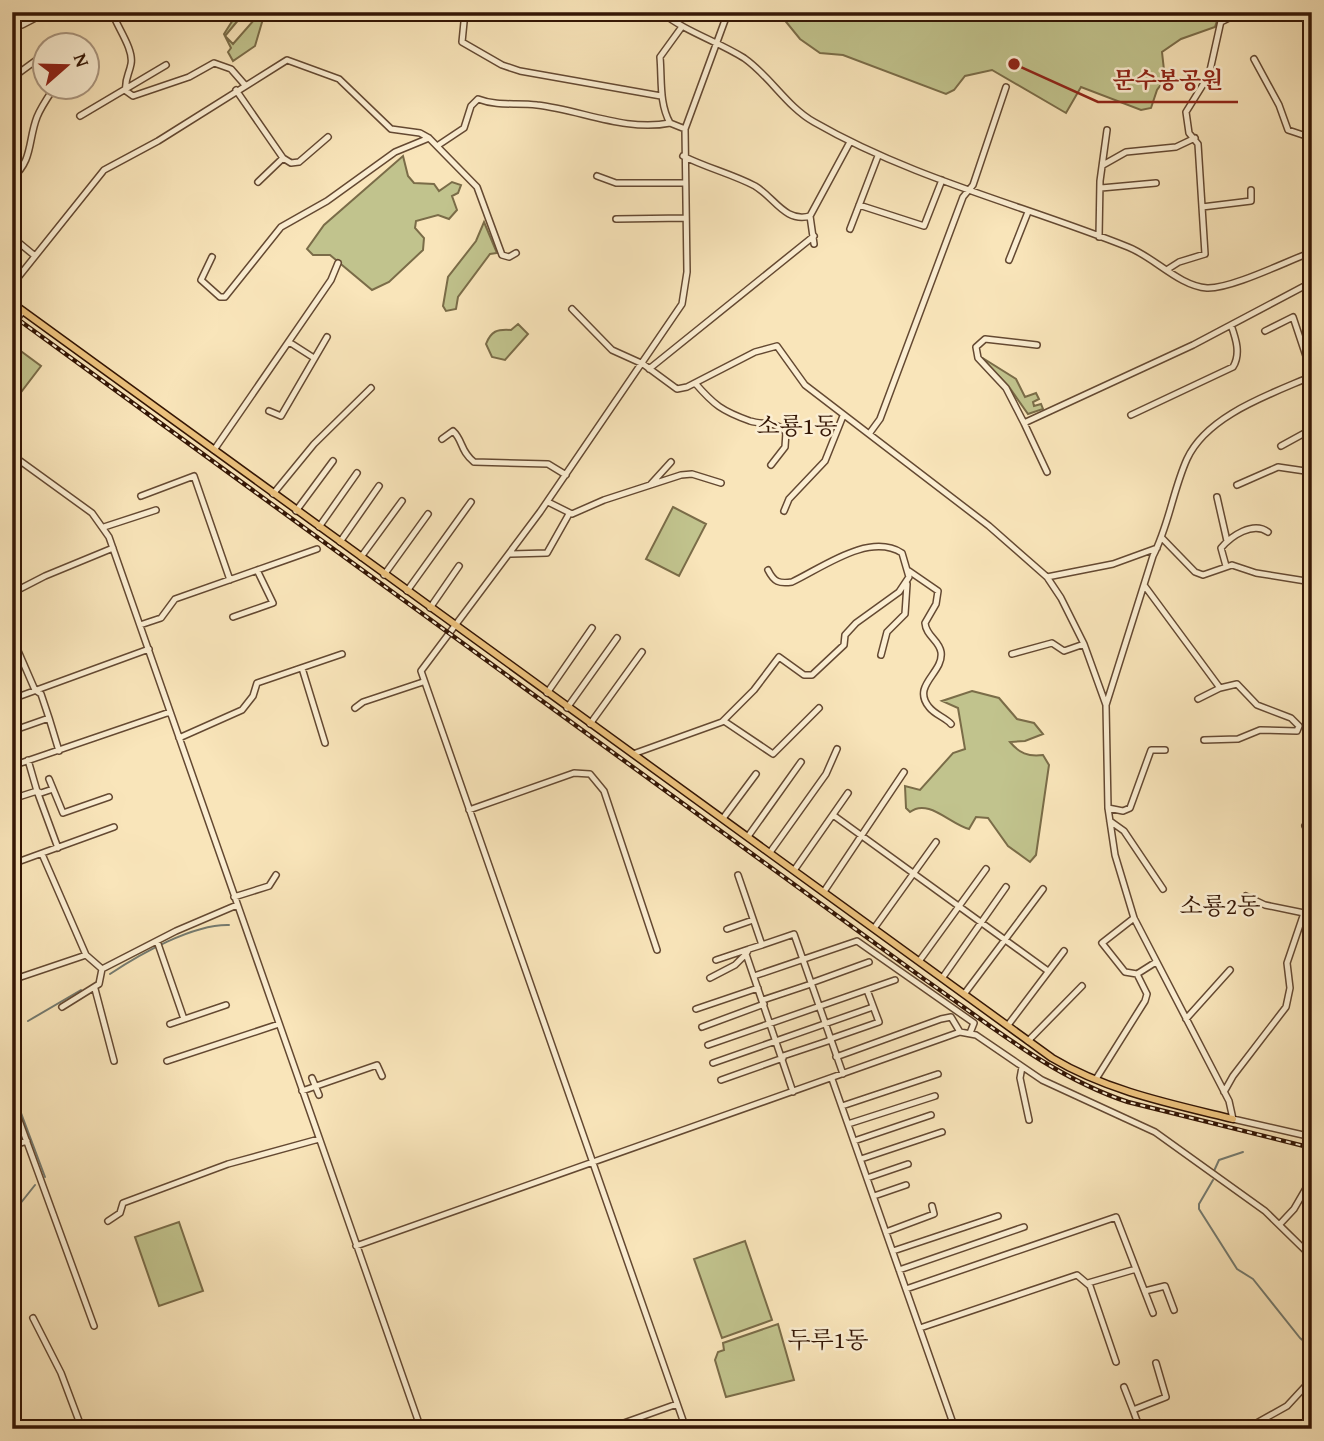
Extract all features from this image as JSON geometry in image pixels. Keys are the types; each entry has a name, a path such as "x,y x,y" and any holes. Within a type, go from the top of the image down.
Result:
{"main road":[{"path":"12,303 567,708 825,890 1028,1041 1070,1069 1096,1079 1159,1102 1233,1119"}],"street":[{"path":"16,12 18,23 22,25 47,12"},
{"path":"112,12 130,55 131,64 124,83 126,91 133,96 190,77 214,63 232,69 245,85"},
{"path":"465,12 462,42 502,65 661,96"},
{"path":"662,12 681,27 717,42 764,75 804,116 850,142 878,156 967,190 1132,248 1192,285 1211,288 1312,252"},
{"path":"686,1429 421,670 511,554 682,304 687,272 683,156 685,129 728,12"},
{"path":"1168,269 1205,254 1198,144 1189,133 1186,112 1209,75 1223,12"},
{"path":"1221,22 1241,12"},
{"path":"670,123 661,96 663,85 660,57 681,27"},
{"path":"1254,59 1289,130 1312,138"},
{"path":"12,285 104,170 158,141 287,60 339,79 391,129 420,133 429,138 477,187 502,255 509,257 516,253"},
{"path":"12,78 32,63"},
{"path":"80,116 166,65"},
{"path":"869,434 880,419 967,190 973,185 1006,87"},
{"path":"236,90 283,158 291,163 299,162 328,137"},
{"path":"437,146 464,128 473,102 478,99 491,104 535,104 640,126 670,123 685,129"},
{"path":"12,178 22,170 31,151 37,117 46,102"},
{"path":"1099,237 1107,130"},
{"path":"212,257 201,280 220,298 225,296 281,227 327,201 395,152 429,138"},
{"path":"1103,164 1126,152 1176,147 1195,138"},
{"path":"814,244 810,216 850,142"},
{"path":"683,156 756,187 789,215 797,218 810,216"},
{"path":"850,229 878,156"},
{"path":"258,182 283,158"},
{"path":"597,176 616,183 685,183"},
{"path":"859,205 924,226 942,180"},
{"path":"1101,188 1156,183"},
{"path":"1202,207 1251,201 1251,190"},
{"path":"1009,260 1028,212"},
{"path":"616,219 686,218"},
{"path":"649,369 814,236"},
{"path":"12,237 35,256"},
{"path":"214,450 331,280 338,262"},
{"path":"1024,423 1231,325 1312,282"},
{"path":"572,309 612,350 643,364 677,389 773,345 781,350 805,385 989,526 1047,577 1068,609 1106,705"},
{"path":"12,324 23,311"},
{"path":"1265,331 1293,317 1311,376 1312,399"},
{"path":"1131,415 1233,367 1237,361 1237,344 1231,325"},
{"path":"268,411 281,416 327,337"},
{"path":"1037,345 994,338 983,340 976,347 978,358 1006,388 1047,472"},
{"path":"289,342 314,358"},
{"path":"1311,376 1228,417 1198,443 1181,474 1106,705 1108,808 1115,855 1134,918 1224,1092 1233,1119 1312,1137"},
{"path":"695,383 715,406 752,422 777,425 786,432 785,447 771,466"},
{"path":"273,494 314,444 371,388"},
{"path":"784,511 789,499 825,461 843,416"},
{"path":"1281,446 1312,429"},
{"path":"442,439 453,431 465,455 481,464 505,461 526,466 548,464 566,475"},
{"path":"12,455 92,513 104,527 113,548 421,1429"},
{"path":"296,511 333,461"},
{"path":"649,486 671,462"},
{"path":"1237,485 1279,467 1312,472"},
{"path":"319,527 357,473"},
{"path":"511,554 547,553 569,514 649,486 692,474 721,483"},
{"path":"141,496 194,476 230,580"},
{"path":"340,542 379,486"},
{"path":"1217,497 1227,541"},
{"path":"360,558 402,501"},
{"path":"407,591 471,502"},
{"path":"548,502 569,514"},
{"path":"104,527 156,510"},
{"path":"384,575 428,514"},
{"path":"1226,566 1221,553 1227,541 1251,528 1263,528 1268,532"},
{"path":"1162,538 1195,572 1207,574 1226,566 1312,582"},
{"path":"768,570 773,580 782,584 792,582 857,551 878,546 902,553 909,571 905,614 887,632 881,655"},
{"path":"12,593 113,548"},
{"path":"1047,577 1113,564 1157,548"},
{"path":"140,625 161,618 175,599 317,549"},
{"path":"430,608 458,566"},
{"path":"233,617 273,603 257,570"},
{"path":"909,571 938,591 936,604 925,623 928,633 941,651 924,687 924,697 927,705 951,724"},
{"path":"633,754 724,721 754,690 779,657 804,674 813,676 844,645 845,635 856,622 907,584"},
{"path":"1144,585 1220,688"},
{"path":"547,693 592,628"},
{"path":"567,708 617,638"},
{"path":"12,639 35,690 41,694 59,751"},
{"path":"1012,654 1052,643 1064,650 1084,644"},
{"path":"12,699 149,649"},
{"path":"590,724 642,652"},
{"path":"179,738 242,710 253,696 257,684 342,653"},
{"path":"302,668 325,743"},
{"path":"355,708 363,702 423,682"},
{"path":"1198,699 1220,688 1237,684 1257,705 1296,721 1299,729 1260,730 1238,739 1204,740"},
{"path":"724,721 773,754 819,708"},
{"path":"12,766 170,712"},
{"path":"12,731 48,718"},
{"path":"771,851 826,774 836,749"},
{"path":"1108,808 1123,811 1130,808 1152,750 1165,750"},
{"path":"28,760 58,848"},
{"path":"749,835 801,762"},
{"path":"825,890 904,772"},
{"path":"469,810 574,773 590,774 604,791 657,950"},
{"path":"724,817 756,774"},
{"path":"49,779 61,812 65,814 109,797"},
{"path":"12,799 37,790 41,793 53,789"},
{"path":"795,869 848,793"},
{"path":"833,815 1048,971"},
{"path":"1110,821 1124,831 1163,889"},
{"path":"1305,826 1312,824"},
{"path":"12,864 114,827"},
{"path":"875,927 936,842"},
{"path":"41,854 86,955 102,969 103,975 95,989 62,1007"},
{"path":"920,960 986,869"},
{"path":"234,897 269,886 276,874"},
{"path":"738,875 762,945"},
{"path":"943,977 1006,887"},
{"path":"965,993 1043,889"},
{"path":"1246,896 1265,905 1304,913"},
{"path":"1224,1092 1233,1076 1286,1007 1290,988 1287,962 1304,913 1312,902"},
{"path":"102,969 158,945 237,905"},
{"path":"1134,918 1102,943 1125,972 1137,974 1156,962"},
{"path":"727,929 753,920"},
{"path":"716,960 748,952 793,934 842,1074"},
{"path":"754,976 856,941 974,1023 970,1033"},
{"path":"158,945 184,1019"},
{"path":"1008,1025 1064,951"},
{"path":"748,952 793,1093"},
{"path":"710,978 735,965 748,952"},
{"path":"12,980 86,955"},
{"path":"702,1027 869,962"},
{"path":"1186,1019 1230,970"},
{"path":"1096,1079 1145,1001 1147,994 1137,974"},
{"path":"708,1045 895,980"},
{"path":"1028,1041 1082,986"},
{"path":"696,1009 758,988"},
{"path":"95,989 114,1061"},
{"path":"721,1080 879,1022 867,990"},
{"path":"170,1024 226,1005"},
{"path":"713,1063 873,1007"},
{"path":"836,1056 941,1018 951,1017 960,1032"},
{"path":"167,1061 279,1024"},
{"path":"356,1246 594,1164 960,1032 970,1033 1042,1080 1155,1132 1280,1224 1312,1257"},
{"path":"302,1091 379,1064 382,1076"},
{"path":"1021,1067 1020,1078 1029,1120"},
{"path":"842,1106 938,1074"},
{"path":"312,1078 319,1095"},
{"path":"832,1079 955,1429"},
{"path":"848,1124 935,1096"},
{"path":"12,1101 94,1326"},
{"path":"1027,1109 1034,1107"},
{"path":"854,1141 931,1115"},
{"path":"861,1159 943,1132"},
{"path":"108,1220 120,1213 123,1203 228,1164 319,1139"},
{"path":"12,1146 27,1141"},
{"path":"867,1178 908,1164"},
{"path":"1280,1224 1303,1195 1312,1178"},
{"path":"874,1196 906,1185"},
{"path":"1303,1195 1312,1202"},
{"path":"886,1232 934,1214 932,1206"},
{"path":"893,1251 998,1216"},
{"path":"906,1289 1116,1217 1153,1313"},
{"path":"899,1270 1024,1227"},
{"path":"1088,1283 1136,1269"},
{"path":"920,1328 1073,1275 1081,1276 1088,1283 1116,1362"},
{"path":"1145,1291 1165,1286 1174,1310"},
{"path":"33,1318 61,1373 82,1429"},
{"path":"1133,1410 1166,1397 1156,1363"},
{"path":"1246,1429 1287,1406 1312,1379"},
{"path":"1125,1387 1140,1429"},
{"path":"607,1429 677,1405"}],"green space":[{"path":"238,12 245,12 225,36"},
{"path":"261,12 265,12 255,46 233,61 228,52 231,48 225,36 233,44"},
{"path":"778,12 1220,12 1215,27 1181,39 1162,52 1165,79 1157,90 1151,108 1141,110 1081,87 1066,113 992,70 965,76 954,90 946,94 843,55 820,53 800,39"},
{"path":"403,156 408,176 414,183 434,184 439,191 452,182 461,185 458,193 452,196 457,210 449,219 438,215 416,221 415,228 424,238 423,250 389,282 372,290 330,255 313,255 307,249 324,225"},
{"path":"484,222 497,253 490,254 458,297 456,309 446,311 443,306 448,277 476,241"},
{"path":"518,324 528,334 505,360 492,357 486,344 490,336 498,331 511,330"},
{"path":"14,346 41,366 12,404 12,348"},
{"path":"981,357 1016,379 1025,397 1036,393 1039,399 1033,402 1034,406 1041,404 1043,409 1028,414 1009,387"},
{"path":"673,507 706,524 679,576 646,559"},
{"path":"972,691 999,698 1017,719 1034,723 1043,734 1025,741 1010,742 1024,753 1043,755 1049,765 1036,855 1030,862 1008,846 988,818 976,817 969,829 932,810 924,808 910,812 906,808 905,786 920,790 953,753 965,749 958,708 942,701"},
{"path":"179,1222 203,1291 159,1306 135,1237"},
{"path":"745,1241 772,1320 722,1338 694,1259"},
{"path":"778,1324 794,1380 726,1397 715,1360 718,1352 724,1350 723,1343"}],"waterway":[{"path":"110,974 151,949 183,935 199,929 229,925"},
{"path":"28,1021 81,990"},
{"path":"12,1089 45,1177"},
{"path":"1214,1171 1219,1160 1243,1152"},
{"path":"1213,1180 1199,1204 1199,1209 1237,1269 1253,1279 1300,1338 1312,1348"},
{"path":"12,1214 35,1185"}],"railway":[{"path":"12,315 1022,1048 1073,1079 1128,1102 1312,1148"}],"place":[{"name":"문수봉공원","path":"1014,64"}],"district":[{"name":"소룡1동","path":"797,426"},
{"name":"소룡2동","path":"1220,906"},
{"name":"두루1동","path":"828,1340"}]}
